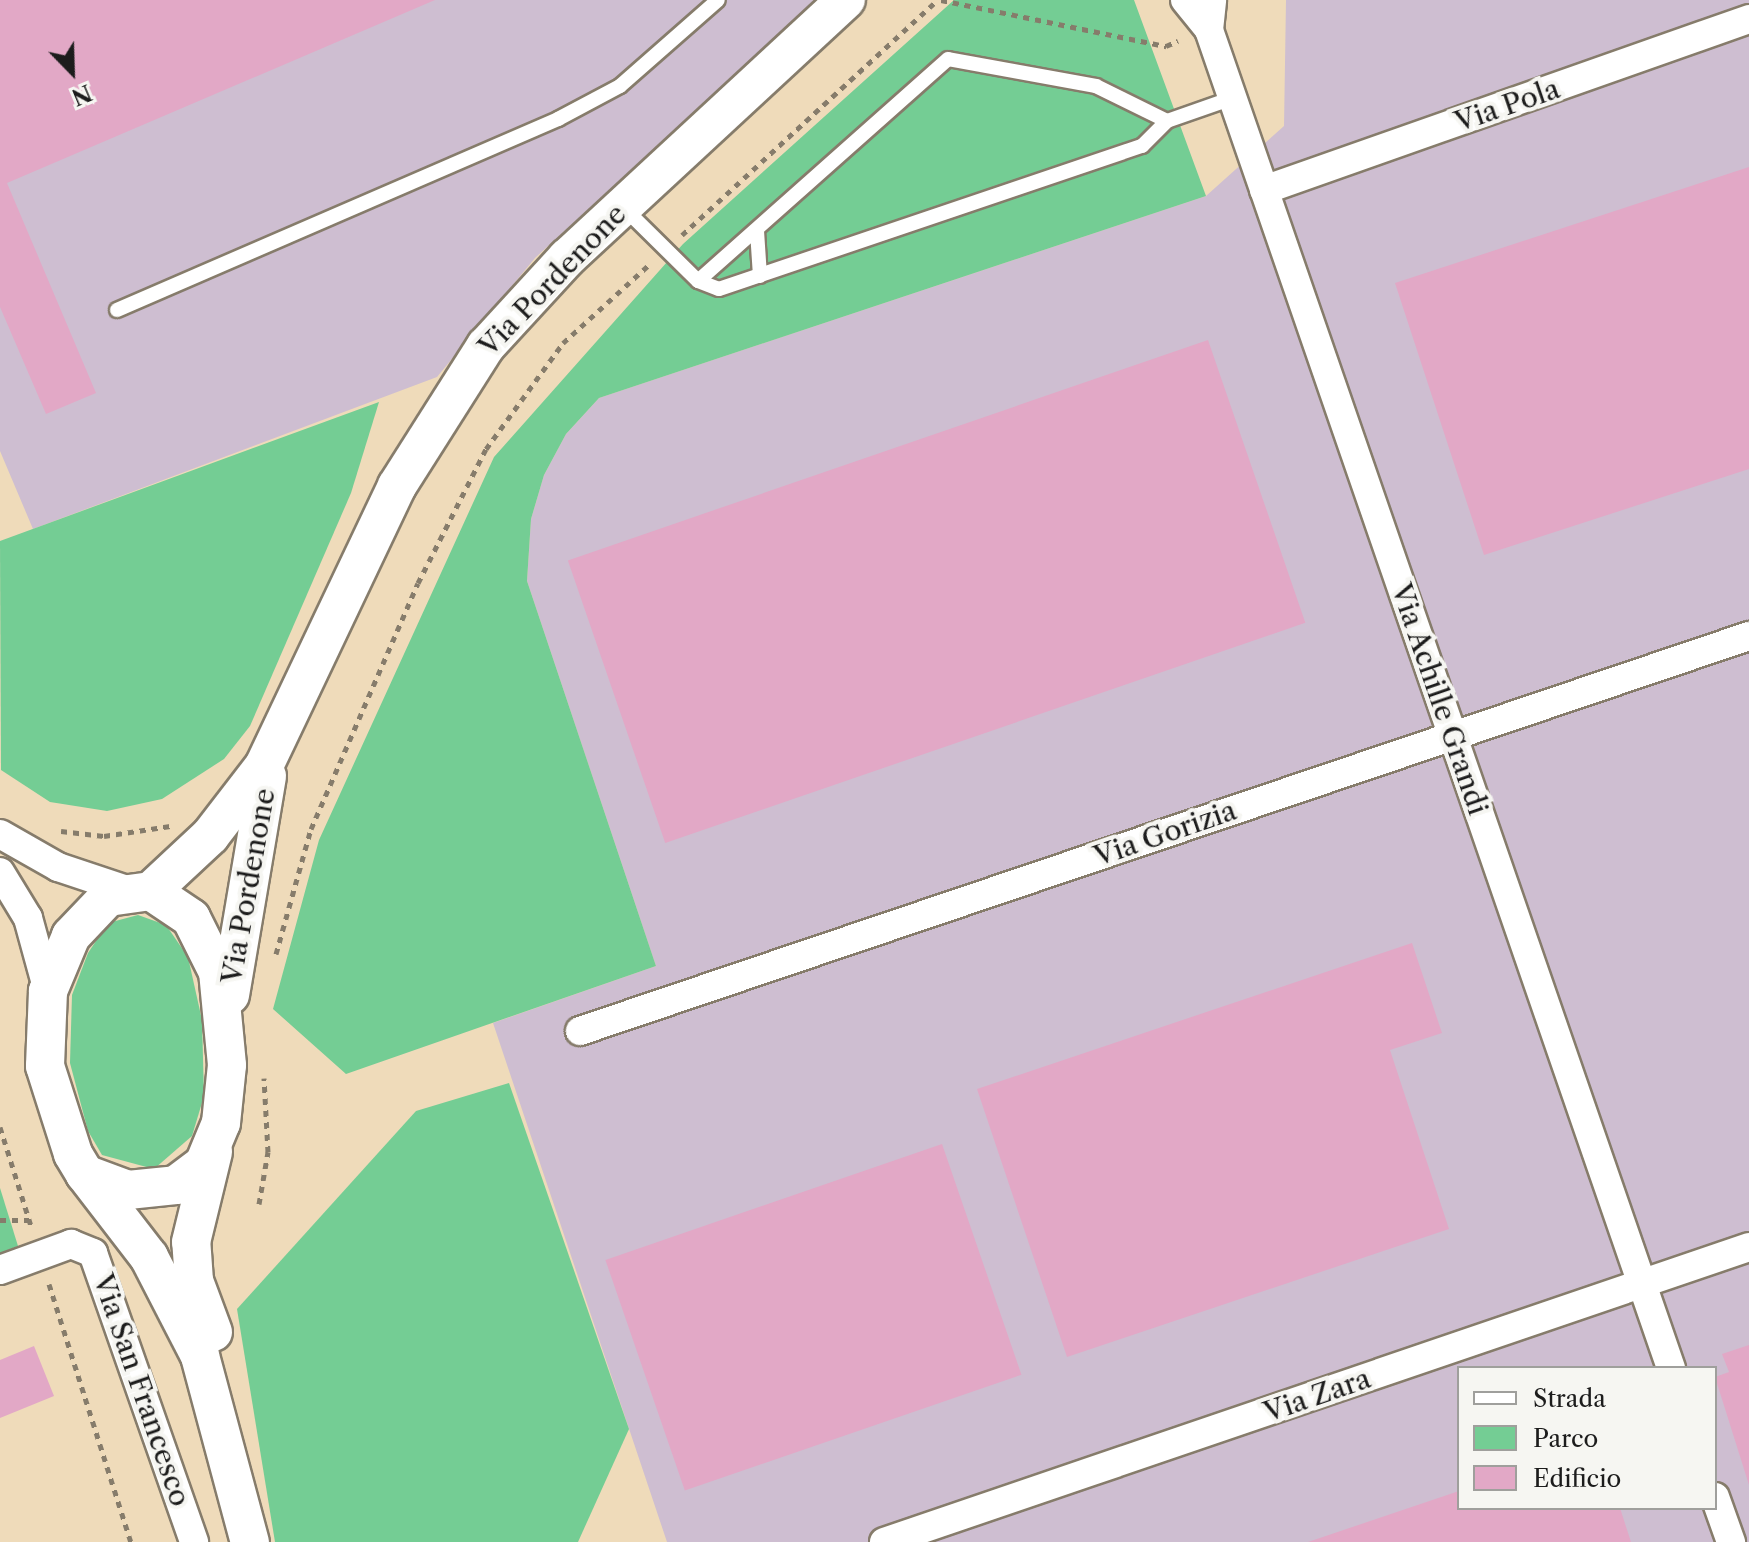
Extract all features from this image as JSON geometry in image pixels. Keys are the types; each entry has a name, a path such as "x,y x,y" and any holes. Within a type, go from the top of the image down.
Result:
{"street":[{"name":"Via Pordenone","path":"142,892 235,808 273,750 435,420 513,313 622,206 846,0"},
{"path":"1185,0 1209,30"},
{"path":"1209,30 1212,0"},
{"name":"Via Pola","path":"1264,190 1749,19"},
{"name":"Via Achille Grandi","path":"1209,30 1670,1366"},
{"name":"Via Gorizia","path":"580,1031 1749,636"},
{"name":"Via Pordenone","path":"226,1023 246,870 273,750"},
{"path":"0,834 58,867 142,892 183,909 204,938 226,1023 226,1087 214,1147 198,1171 166,1188 128,1190 85,1174 49,1086 48,991 28,918 0,872"},
{"path":"48,991 87,914 108,897 142,892"},
{"name":"Via San Francesco","path":"214,1147 193,1223 194,1281 231,1385 253,1542"},
{"name":"Via San Francesco","path":"85,1174 149,1257 200,1356 253,1542"},
{"name":"Via San Francesco","path":"40,1254 80,1245 103,1272 194,1542"},
{"name":"Via Zara","path":"884,1542 1749,1247"},
{"path":"0,1270 40,1254"},
{"path":"1717,1503 1731,1542"}],"lane":[{"path":"117,310 558,119 620,86 718,0"},
{"path":"698,281 948,59 1096,86 1167,121"},
{"path":"622,206 698,281 719,289 1142,146 1167,121 1233,98"},
{"path":"757,231 760,276"}],"path":[{"path":"272,971 311,829 418,583 486,449 563,343 939,0 1166,46 1209,30"},
{"path":"259,1204 268,1152 264,1074"},
{"path":"0,1127 40,1254 65,1351 131,1542"},
{"path":"0,1220 29,1220"}],"shaded area":[{"path":"0,0 817,0 535,258 437,377 33,529 0,451"},
{"path":"1286,0 1749,0 1749,1542 667,1542 493,1023 656,966 527,581 531,519 544,475 566,434 599,398 1206,196 1284,126"}],"green space":[{"path":"954,0 1134,0 1206,196 599,398 566,434 544,475 531,519 527,581 656,966 346,1074 273,1009 319,840 494,457 683,244"},
{"path":"379,402 351,493 250,726 224,759 162,799 107,811 50,802 1,770 0,541"},
{"path":"138,915 166,925 188,957 202,1020 204,1096 192,1136 154,1169 102,1155 88,1131 70,1063 72,995 88,953 108,923"},
{"path":"509,1083 629,1429 578,1542 275,1542 237,1309 416,1111"},
{"path":"0,1188 18,1246 0,1253"}],"building":[{"path":"0,0 435,0 7,183 96,393 46,414 0,307"},
{"path":"1749,167 1749,469 1484,555 1395,283"},
{"path":"1208,340 1305,623 665,843 568,560"},
{"path":"1412,943 1442,1033 1390,1050 1449,1229 1067,1357 977,1089"},
{"path":"942,1144 1021,1375 685,1491 605,1260"},
{"path":"1749,1345 1749,1485 1717,1383 1717,1376 1729,1372 1722,1354"},
{"path":"34,1346 54,1396 0,1418 0,1360"},
{"path":"1457,1492 1457,1510 1621,1510 1631,1542 1308,1542"}]}
